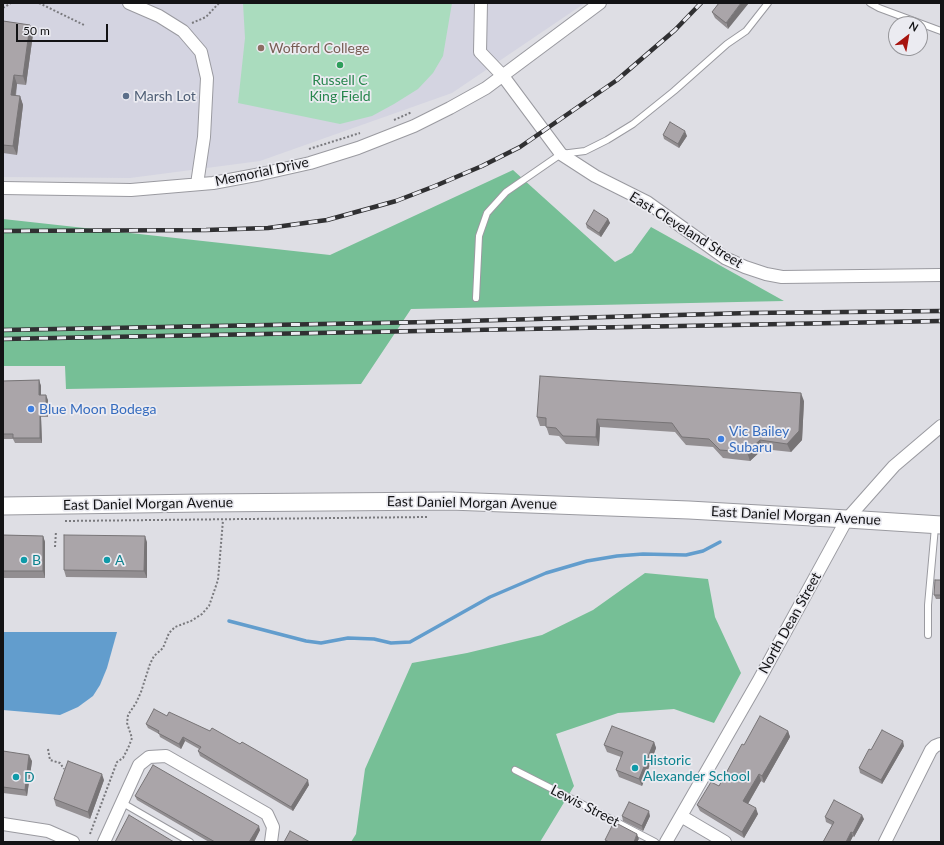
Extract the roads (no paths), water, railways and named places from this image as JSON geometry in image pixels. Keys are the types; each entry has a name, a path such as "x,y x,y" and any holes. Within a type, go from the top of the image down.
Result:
{"main road":[{"name":"East Daniel Morgan Avenue","path":"3,506 450,501 690,510 938,525"}],"street":[{"path":"129,3 159,16 183,31 201,52 207,78 204,137 197,184"},
{"name":"East Cleveland Street","path":"481,3 480,52 503,76 561,154 595,176 647,202 725,258 759,272 782,277 941,275"},
{"path":"503,76 600,3"},
{"name":"Memorial Drive","path":"3,188 131,190 213,183 261,174 310,163 358,148 414,126 450,108 503,76"},
{"name":"North Dean Street","path":"666,842 755,687 847,519 894,466 941,426"},
{"path":"885,842 931,750 940,744"},
{"path":"104,842 139,764 149,757 166,756 267,814 273,827 271,842"},
{"path":"681,816 725,842"},
{"path":"3,824 48,831 72,842"}],"lane":[{"path":"476,298 479,236 487,213 506,192 561,154 585,151 633,124 674,91 727,44 746,31 768,3"},
{"path":"870,3 879,8 941,30"},
{"path":"928,635 928,605 938,525"},
{"name":"Lewis Street","path":"515,770 655,842"},
{"path":"121,802 190,842"}],"water":[{"path":"3,632 117,632 107,668 100,685 93,696 78,707 60,715 3,710"}],"waterway":[{"path":"229,621 306,641 321,643 348,638 374,639 391,643 410,642 490,597 546,573 587,561 617,556 643,554 686,555 703,551 720,542"}],"railway":[{"path":"3,231 206,230 268,228 327,220 396,201 482,166 520,147 617,80 675,30 701,3"},
{"path":"3,330 429,322 749,313 941,311"},
{"path":"3,339 941,321"}],"place":[{"name":"Wofford College","path":"261,48"},
{"name":"Russell C King Field","path":"340,65"},
{"name":"Marsh Lot","path":"126,96"},
{"name":"Blue Moon Bodega","path":"31,409"},
{"name":"Vic Bailey Subaru","path":"721,439"},
{"name":"B","path":"24,560"},
{"name":"A","path":"107,560"},
{"name":"Historic Alexander School","path":"635,768"},
{"name":"D","path":"16,777"}]}
